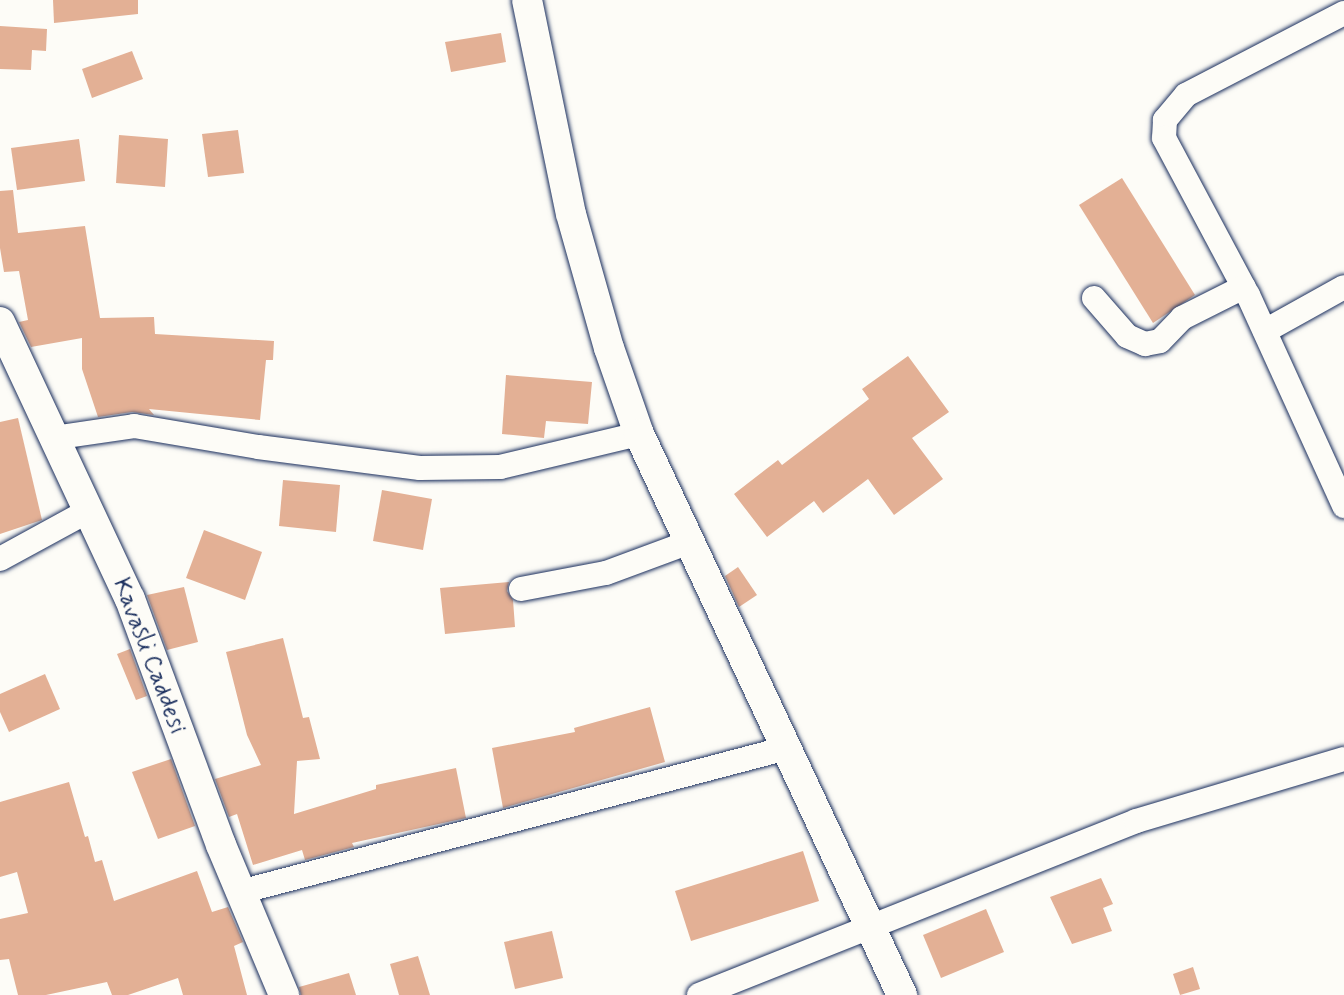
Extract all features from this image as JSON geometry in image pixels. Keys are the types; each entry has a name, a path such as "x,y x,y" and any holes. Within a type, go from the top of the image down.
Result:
{"street":[{"path":"527,0 571,214 609,348 639,434 724,621 787,748 902,995"},
{"path":"1344,13 1186,95 1165,120 1164,138 1244,287 1344,506"},
{"path":"1094,298 1127,336 1145,344 1160,341 1182,318 1244,287"},
{"path":"1264,331 1344,287"},
{"name":"Kavasli Caddesi","path":"0,322 52,438 130,599 240,892 284,995"},
{"path":"52,438 134,426 258,447 420,468 500,467 639,434"},
{"path":"0,559 88,511"},
{"path":"521,589 606,573 690,542"},
{"path":"240,892 787,748"},
{"path":"699,995 871,929 1136,821 1344,759"}],"building":[{"path":"53,0 138,0 138,14 54,23"},
{"path":"0,26 47,29 46,51 32,50 31,70 0,69"},
{"path":"501,33 506,62 451,72 445,42"},
{"path":"132,51 143,79 92,98 82,69"},
{"path":"238,130 244,173 208,177 202,134"},
{"path":"119,135 168,139 165,187 116,183"},
{"path":"79,139 85,181 17,190 11,148"},
{"path":"1122,178 1195,295 1153,323 1079,205"},
{"path":"13,190 18,233 85,226 100,318 154,317 155,334 274,341 273,360 266,360 260,420 149,409 154,415 132,412 98,417 82,369 82,338 31,347 19,322 28,320 19,271 4,272 0,248 0,191"},
{"path":"908,356 949,412 912,438 943,479 894,515 868,479 823,513 814,501 767,537 734,494 778,460 782,465 869,399 862,389"},
{"path":"506,375 592,382 588,424 546,421 544,438 502,434"},
{"path":"18,418 42,520 0,534 0,422"},
{"path":"283,480 340,485 336,532 279,526"},
{"path":"382,490 432,499 423,550 373,541"},
{"path":"204,530 262,552 245,600 186,578"},
{"path":"738,567 757,595 739,607 725,576"},
{"path":"509,582 507,591 513,600 515,627 445,634 440,588"},
{"path":"184,587 198,642 167,650 147,595"},
{"path":"283,638 303,718 309,717 320,759 297,761 294,814 376,789 376,785 456,768 466,818 352,843 354,847 305,860 302,850 253,865 237,814 229,817 215,779 261,765 247,735 226,652"},
{"path":"130,649 147,696 136,700 117,654"},
{"path":"45,674 60,709 9,732 0,712 0,694"},
{"path":"650,707 665,762 503,808 492,748 575,732 574,728"},
{"path":"171,759 195,826 158,839 132,772"},
{"path":"69,782 85,837 88,836 95,862 102,860 114,901 197,871 212,912 228,907 243,942 234,946 247,995 183,995 178,978 128,995 112,995 107,982 46,995 18,995 9,959 0,960 0,919 28,913 17,872 0,877 0,802"},
{"path":"803,851 819,901 691,941 675,891"},
{"path":"1101,878 1113,904 1103,908 1112,931 1072,944 1050,897"},
{"path":"986,909 1004,952 941,978 923,935"},
{"path":"552,931 563,978 515,989 504,942"},
{"path":"418,956 430,995 399,995 390,964"},
{"path":"1193,967 1200,989 1180,995 1173,974"},
{"path":"349,973 356,995 301,995 299,987"}]}
